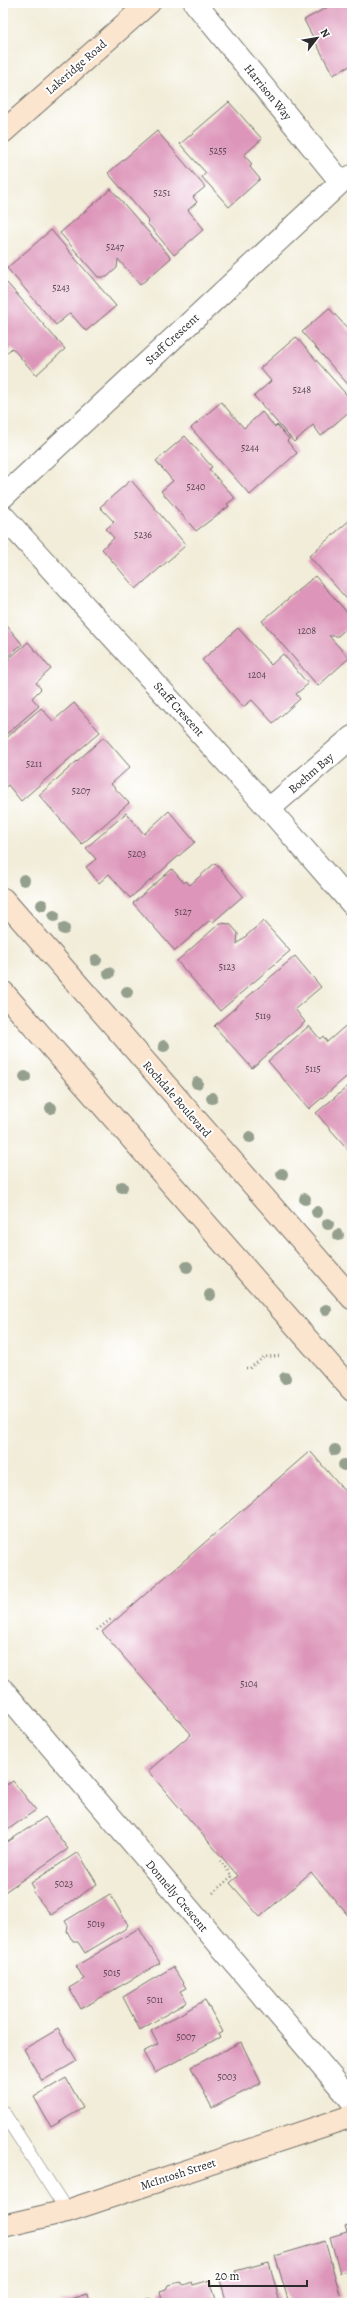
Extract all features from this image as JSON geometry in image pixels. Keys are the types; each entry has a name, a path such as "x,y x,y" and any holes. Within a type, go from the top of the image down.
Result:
{"main road":[{"name":"Lakeridge Road","path":"3,132 149,3"},
{"name":"Rochdale Boulevard","path":"3,899 352,1298"},
{"path":"3,992 352,1390"},
{"name":"McIntosh Street","path":"3,2226 67,2211 352,2116"}],"street":[{"name":"Harrison Way","path":"195,3 347,179"},
{"name":"Staff Crescent","path":"3,497 347,179"},
{"name":"Staff Crescent","path":"3,516 269,809 352,904"},
{"name":"Boehm Bay","path":"269,809 352,737"},
{"name":"Donnelly Crescent","path":"3,1690 352,2101"}],"lane":[{"path":"3,2112 67,2211"}],"path":[{"path":"246,1368 250,1368 264,1358 279,1356"},
{"path":"98,1630 111,1619"},
{"path":"211,1894 232,1876 220,1861"}],"building":[{"path":"335,3 352,3 352,65 333,75 304,20"},
{"path":"229,102 262,139 244,155 252,164 250,167 260,179 229,207 202,177 206,173 180,144"},
{"path":"157,131 205,187 193,197 197,202 188,210 204,229 174,255 147,223 149,221 108,173"},
{"path":"111,189 171,258 140,285 118,259 117,268 107,277 98,277 60,233"},
{"path":"51,230 116,306 86,331 70,313 56,325 7,268"},
{"path":"7,283 65,349 36,375 12,348 3,356 3,287"},
{"path":"329,308 350,331 352,330 352,389 302,332"},
{"path":"296,337 352,401 352,409 321,436 313,425 294,442 254,396 271,381 260,368"},
{"path":"221,402 244,428 262,412 275,427 277,425 289,439 287,441 297,453 250,495 191,428"},
{"path":"185,436 212,467 209,469 235,498 227,504 229,506 196,531 161,491 173,481 156,461"},
{"path":"131,480 186,545 136,589 102,549 114,538 106,529 114,522 100,507"},
{"path":"352,518 352,605 309,556"},
{"path":"315,576 351,617 350,625 338,636 329,636 349,658 318,686 262,621"},
{"path":"3,621 22,644 3,661"},
{"path":"238,628 271,665 283,654 308,684 296,694 300,699 273,723 252,700 243,707 202,660"},
{"path":"28,642 51,669 36,683 41,689 32,698 39,706 3,737 3,664"},
{"path":"74,703 100,732 21,801 8,785 3,789 3,741 41,708 53,721"},
{"path":"104,737 130,767 111,784 129,803 82,844 39,795"},
{"path":"169,811 195,842 130,898 109,874 99,883 86,867 96,859 86,848 126,813 144,834"},
{"path":"215,863 243,896 212,923 210,920 175,951 133,903 172,869 184,883 186,881 190,885"},
{"path":"263,921 290,951 220,1011 177,961 220,923 230,924 238,933 237,944"},
{"path":"295,956 321,987 295,1009 305,1022 252,1068 214,1026"},
{"path":"351,1021 352,1072 309,1109 268,1061 309,1026 320,1039 323,1036 327,1042"},
{"path":"352,1083 352,1154 316,1113"},
{"path":"310,1451 352,1500 352,1920 311,1872 260,1917 230,1883 238,1876 148,1771 191,1734 102,1632"},
{"path":"13,1781 36,1810 3,1833 3,1787"},
{"path":"45,1817 68,1849 3,1893 3,1845"},
{"path":"78,1852 97,1884 51,1915 33,1892 34,1888 31,1883"},
{"path":"110,1894 128,1925 125,1929 85,1953 78,1942 73,1942 67,1931 68,1926 65,1921"},
{"path":"139,1928 160,1963 81,2009 69,1988 84,1979 76,1966"},
{"path":"173,1967 186,1988 180,1991 187,2002 140,2030 123,1997"},
{"path":"205,2000 223,2032 218,2035 220,2037 155,2073 143,2052 158,2044 151,2031"},
{"path":"58,2029 77,2061 42,2081 24,2049"},
{"path":"241,2042 261,2083 212,2108 191,2067"},
{"path":"66,2078 83,2108 51,2127 34,2097"},
{"path":"352,2224 352,2270 340,2273 330,2237 347,2232 345,2226"},
{"path":"325,2241 341,2298 324,2303 289,2303 275,2256"},
{"path":"269,2262 280,2303 227,2303 220,2280 237,2275 235,2271"},
{"path":"210,2280 217,2303 163,2303 160,2291 166,2289 168,2285 180,2282 184,2285 192,2282 193,2285"},
{"path":"88,2294 90,2303 57,2303"},
{"path":"151,2298 153,2303 133,2303 133,2302"}]}
